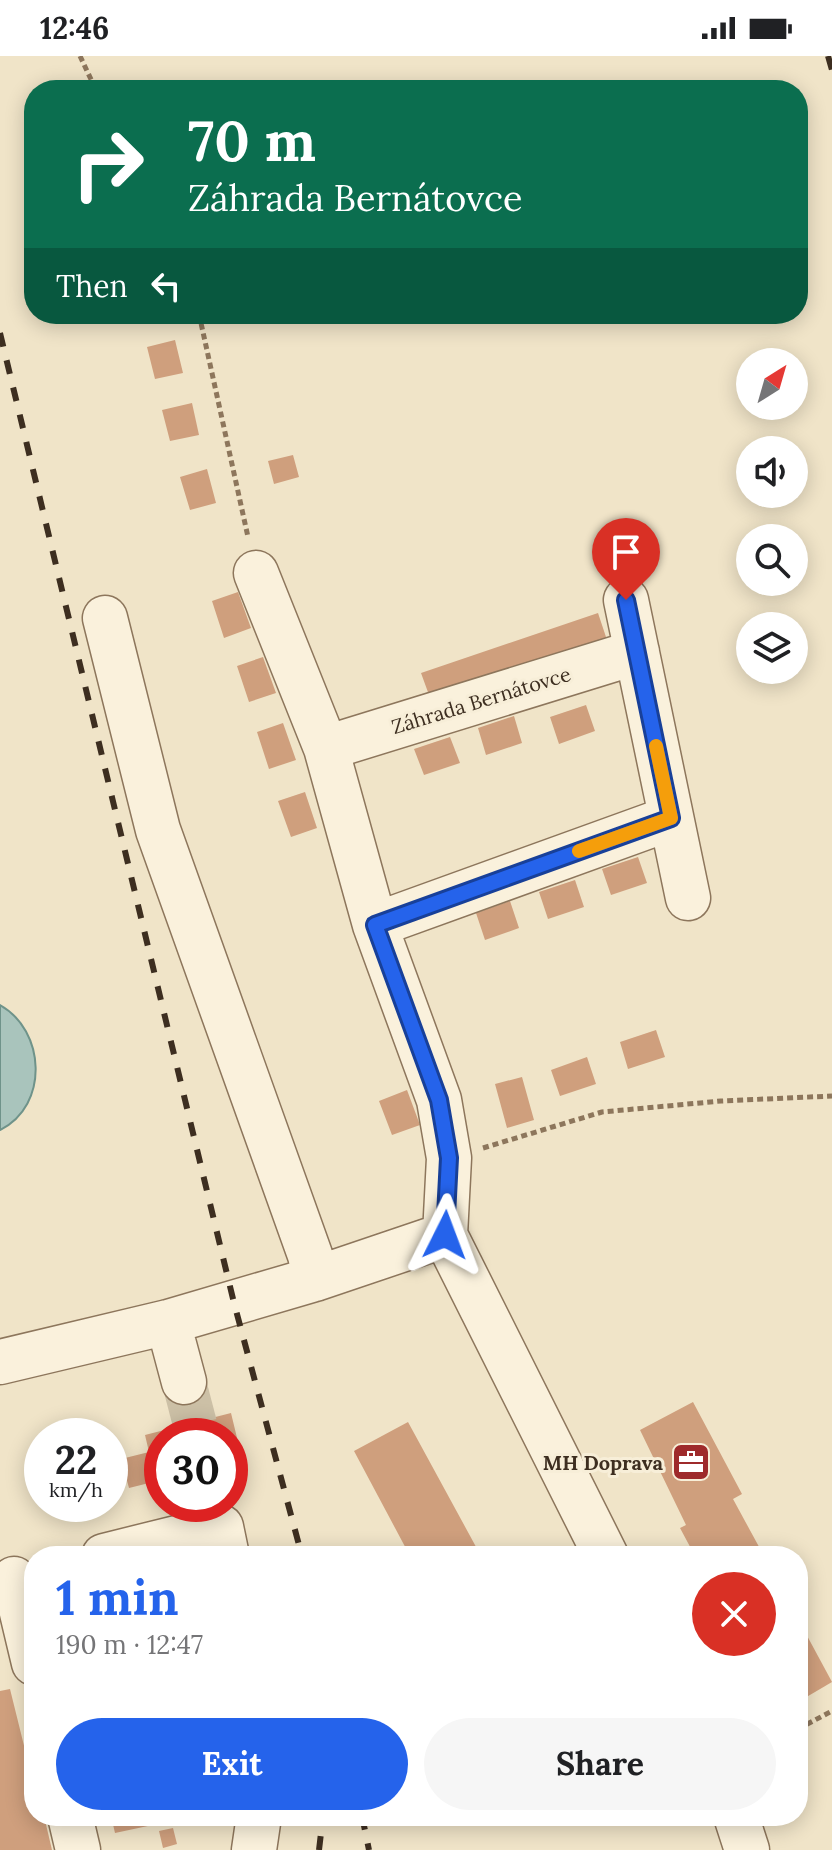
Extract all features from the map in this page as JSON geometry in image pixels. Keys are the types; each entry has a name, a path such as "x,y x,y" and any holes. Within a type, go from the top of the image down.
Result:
{"street":[{"path":"256,573 326,748 375,925 439,1100 449,1158 445,1235 601,1546"},
{"path":"626,600 688,898"},
{"path":"105,618 158,830 310,1255 315,1279"},
{"name":"Záhrada Bernátovce","path":"326,748 637,652"},
{"path":"375,925 671,818"},
{"path":"0,1362 168,1322 315,1279 445,1235"},
{"path":"168,1322 184,1382"},
{"path":"147,1546 221,1529"},
{"path":"16,1578 24,1616"},
{"path":"72,1826 78,1850"},
{"path":"254,1850 258,1826"},
{"path":"739,1826 747,1850"}],"path":[{"path":"80,56 91,80"},
{"path":"201,324 256,573"},
{"path":"449,1158 602,1112 721,1101 832,1096"},
{"path":"808,1724 832,1711"}],"water":[{"path":"0,1005 15,1017 26,1032 36,1068 34,1086 27,1103 16,1118 0,1130"}],"building":[{"path":"175,340 183,373 155,379 147,347"},
{"path":"192,403 199,435 170,441 162,410"},
{"path":"293,455 299,477 274,484 268,461"},
{"path":"207,469 216,503 190,510 180,477"},
{"path":"238,592 251,628 224,638 212,601"},
{"path":"598,613 609,646 433,706 421,673"},
{"path":"263,657 276,693 249,702 237,666"},
{"path":"586,705 595,731 559,744 550,717"},
{"path":"514,716 522,743 486,755 478,728"},
{"path":"283,723 296,760 269,769 257,732"},
{"path":"450,737 460,763 424,775 414,749"},
{"path":"305,792 317,828 291,837 278,801"},
{"path":"638,857 647,883 611,895 602,869"},
{"path":"575,880 584,907 548,919 539,892"},
{"path":"510,901 519,928 485,940 476,913"},
{"path":"656,1030 665,1057 628,1069 620,1042"},
{"path":"587,1057 596,1084 560,1096 551,1070"},
{"path":"522,1077 534,1120 507,1128 495,1084"},
{"path":"407,1090 420,1125 392,1135 379,1101"},
{"path":"693,1402 742,1494 733,1499 759,1546 690,1546 680,1528 686,1525 640,1430"},
{"path":"231,1413 232,1418 211,1418"},
{"path":"408,1422 476,1546 405,1546 354,1451"},
{"path":"144,1453 144,1484 129,1488 128,1457"},
{"path":"808,1638 832,1682 808,1696"},
{"path":"10,1689 24,1746 24,1826 46,1826 52,1850 0,1850 0,1691"},
{"path":"113,1826 148,1826 115,1833"},
{"path":"173,1828 177,1844 163,1848 159,1831"}],"tunnel":[{"path":"184,1382 193,1418"}],"railway":[{"path":"828,56 832,70"},
{"path":"0,333 234,1303 299,1546"},
{"path":"319,1850 322,1826"},
{"path":"364,1826 369,1850"}],"slow traffic":[{"path":"579,851 671,818 656,746"}],"place":[{"name":"MH Doprava","path":"691,1462"}],"route":[{"path":"445,1235 449,1158 439,1100 375,925 671,818 626,600"}]}
